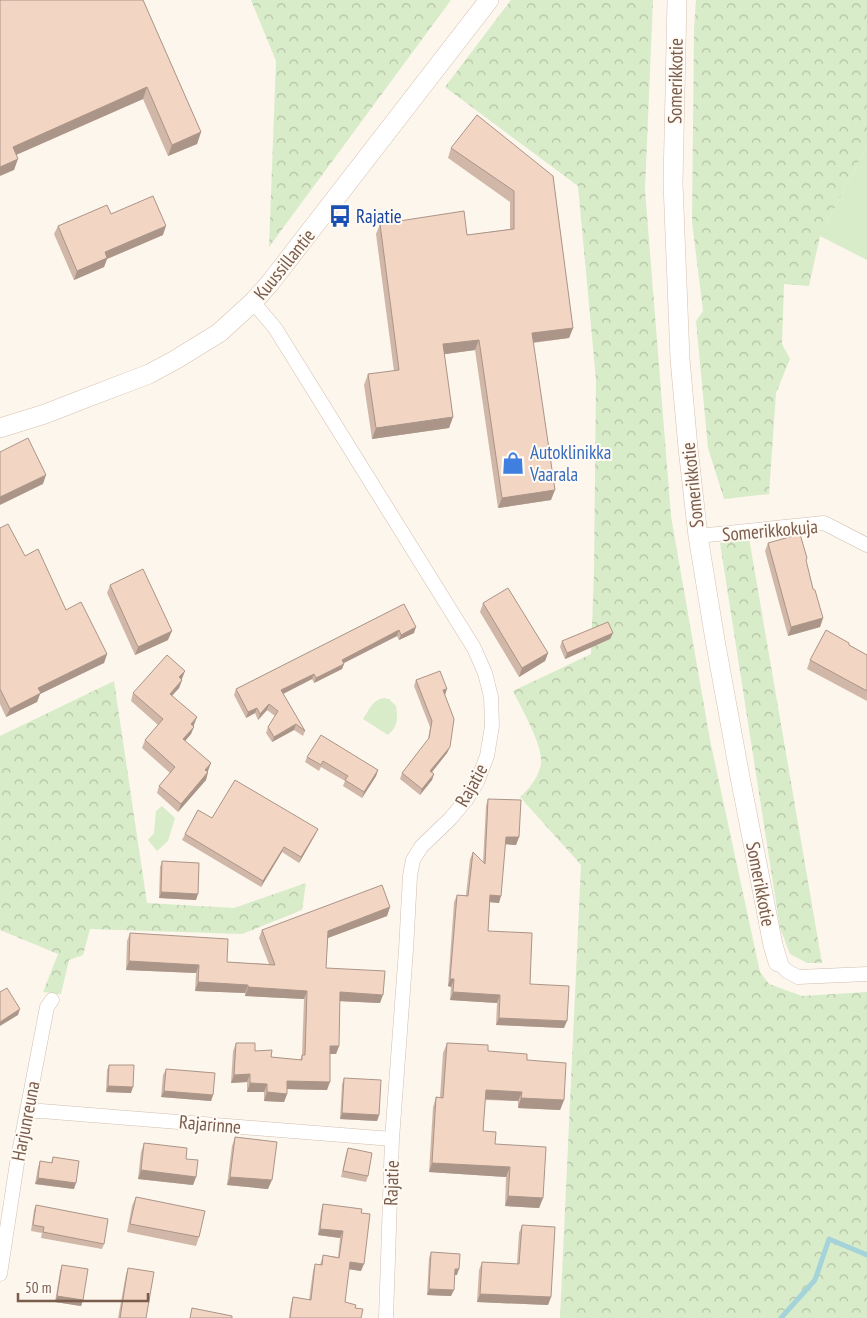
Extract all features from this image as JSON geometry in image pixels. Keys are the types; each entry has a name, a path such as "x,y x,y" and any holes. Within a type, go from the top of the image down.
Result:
{"street":[{"name":"Kuussillantie","path":"0,428 45,414 148,374 219,333 253,302 392,128 489,0"},
{"name":"Somerikkotie","path":"677,0 673,183 680,359 698,536 742,786 778,962"},
{"name":"Rajatie","path":"253,302 275,328 474,648 485,673 491,697 492,726 486,756 477,782 456,812 421,847 413,860 410,876 406,959 392,1139 386,1318"},
{"name":"Somerikkokuja","path":"698,536 824,523 867,545"},
{"path":"778,962 787,971 798,976 867,974"},
{"name":"Harjunreuna","path":"0,1274 17,1163 47,1007 52,1000"},
{"name":"Rajarinne","path":"27,1112 41,1111 133,1117 392,1139"}],"green space":[{"path":"251,0 451,0 269,247 276,61"},
{"path":"511,0 653,0 645,190 671,516 710,740 760,972 769,984 802,996 867,992 867,1318 560,1318 581,865 520,797 529,788 539,772 541,761 537,741 513,691 591,654 596,380 578,186 445,87"},
{"path":"696,0 867,0 867,146 820,236 809,286 784,284 782,344 790,359 776,393 769,494 724,499 708,448 696,321 703,311 692,222"},
{"path":"867,146 867,260 820,236"},
{"path":"749,538 822,963 807,963 790,954 780,928 720,543"},
{"path":"114,681 147,903 234,908 306,883 302,910 242,934 90,929 83,955 69,960 61,994 43,992 58,954 0,930 0,736"},
{"path":"384,698 389,699 396,706 397,711 394,729 388,735 363,719 374,703"},
{"path":"162,806 175,818 168,841 157,851 148,840 154,833 156,811"}],"building":[{"path":"0,0 143,0 201,132 172,145 147,87 13,147 18,159 0,167"},
{"path":"477,115 553,176 573,328 532,333 555,490 502,498 479,340 443,344 453,417 376,428 368,374 399,370 380,224 464,211 467,235 514,229 514,191 451,148"},
{"path":"153,196 166,226 105,252 107,258 77,271 58,226 107,205 111,214"},
{"path":"28,438 46,475 0,497 0,452"},
{"path":"8,524 25,556 38,549 66,610 81,602 107,654 38,688 41,693 10,709 0,689 0,528"},
{"path":"800,534 813,589 815,590 823,618 791,627 768,543"},
{"path":"143,569 172,631 138,647 110,585"},
{"path":"508,588 548,653 522,668 483,603"},
{"path":"404,604 416,627 401,635 399,630 342,660 344,664 316,678 314,674 281,690 305,731 296,724 274,737 268,727 278,711 269,704 260,714 257,708 248,712 236,689"},
{"path":"608,622 613,633 567,653 562,641"},
{"path":"826,630 867,655 867,691 810,660"},
{"path":"167,655 185,671 179,677 182,680 170,694 197,717 191,724 194,727 183,739 211,763 205,770 208,772 181,804 159,786 175,767 145,740 163,719 133,693"},
{"path":"440,671 447,689 443,690 454,719 450,747 430,771 434,774 422,789 402,773 429,738 432,721 416,680"},
{"path":"321,735 378,770 364,792 345,780 348,776 323,761 321,765 307,757"},
{"path":"235,780 318,829 301,857 284,847 263,881 185,834 198,810 212,818"},
{"path":"488,799 521,800 519,837 506,837 501,896 490,895 488,931 532,933 530,984 569,986 567,1021 499,1018 500,995 453,992 454,979 450,979 457,895 468,896 473,852 485,864"},
{"path":"162,861 199,863 198,894 161,892"},
{"path":"382,885 390,907 328,931 326,968 385,971 383,995 340,992 339,1046 330,1046 330,1082 287,1081 287,1094 267,1092 267,1084 250,1083 250,1074 234,1075 236,1043 255,1043 255,1051 272,1050 271,1057 302,1060 302,1055 305,1055 307,991 198,982 199,965 129,961 130,933 228,939 227,962 275,965 262,930"},
{"path":"7,988 20,1009 0,1022 0,992"},
{"path":"447,1043 488,1045 488,1051 527,1054 527,1060 566,1063 564,1100 521,1098 522,1092 486,1090 483,1131 496,1132 495,1144 546,1147 543,1198 508,1196 510,1167 432,1163 436,1097 443,1098"},
{"path":"109,1065 134,1065 133,1087 108,1086"},
{"path":"166,1069 215,1073 213,1095 164,1091"},
{"path":"344,1078 381,1080 379,1115 342,1113"},
{"path":"235,1137 277,1142 272,1180 230,1177"},
{"path":"144,1143 187,1148 186,1159 198,1160 196,1177 141,1170"},
{"path":"348,1148 372,1153 368,1176 343,1171"},
{"path":"53,1157 79,1161 76,1183 38,1178 40,1161 52,1163"},
{"path":"136,1197 205,1211 199,1237 130,1224"},
{"path":"323,1204 362,1209 361,1213 370,1214 364,1264 350,1262 345,1302 356,1305 355,1308 363,1309 361,1318 290,1318 293,1297 311,1300 315,1264 322,1265 323,1255 339,1258 343,1231 320,1229"},
{"path":"36,1205 108,1219 104,1244 43,1232 44,1227 33,1225"},
{"path":"522,1225 555,1227 551,1297 480,1294 482,1262 519,1264"},
{"path":"431,1252 460,1254 459,1269 455,1269 454,1290 429,1289"},
{"path":"62,1265 88,1269 83,1300 57,1296"},
{"path":"128,1268 154,1272 146,1318 120,1318"},
{"path":"192,1308 232,1316 232,1318 190,1318"}],"waterway":[{"path":"781,1318 815,1280 829,1239 867,1255"}],"place":[{"name":"Rajatie","path":"340,216"},
{"name":"Autoklinikka Vaarala","path":"513,463"}]}
